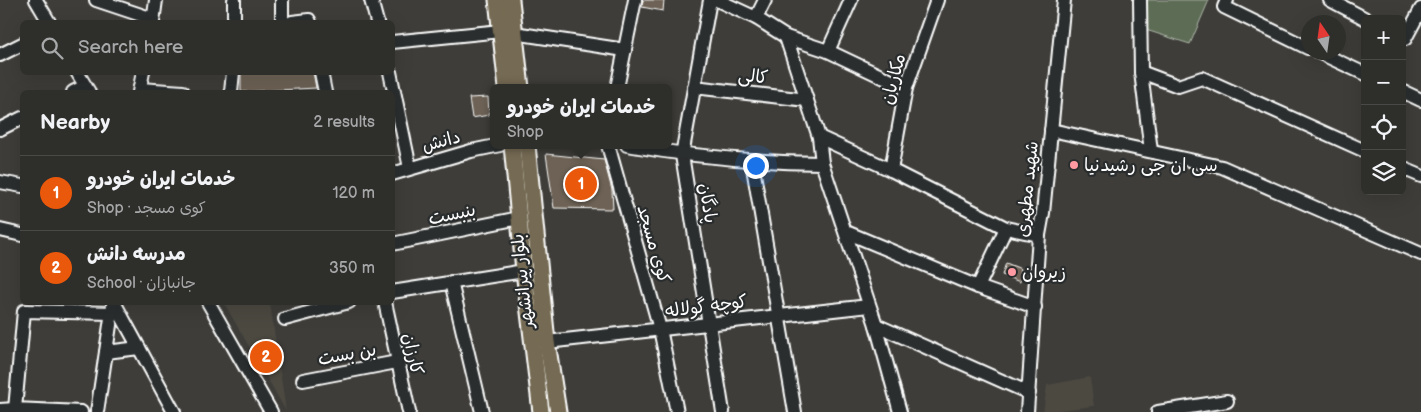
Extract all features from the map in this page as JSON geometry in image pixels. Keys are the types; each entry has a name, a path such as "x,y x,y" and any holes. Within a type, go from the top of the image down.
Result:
{"main road":[{"path":"497,0 508,31 519,84"},
{"path":"506,84 511,0"},
{"name":"بلوار پیرانشهر","path":"512,149 524,271 541,412"},
{"name":"بلوار پیرانشهر","path":"527,149 547,342 558,412"}],"street":[{"path":"36,0 48,20"},
{"path":"96,0 150,20"},
{"path":"153,20 156,0"},
{"path":"234,0 234,20"},
{"path":"282,0 282,20"},
{"path":"371,0 376,20"},
{"path":"618,84 635,0"},
{"name":"پادگان","path":"710,0 682,155 723,412"},
{"path":"717,0 756,18 786,37 828,51 906,88"},
{"path":"756,18 765,0"},
{"path":"828,51 852,0"},
{"name":"مکاریان","path":"891,170 906,88 937,0"},
{"name":"شهید مطهری","path":"1027,412 1036,307 1039,235 1043,214 1064,0"},
{"path":"1140,0 1141,72 1151,151"},
{"path":"1330,0 1361,16"},
{"path":"1225,4 1301,44"},
{"path":"1406,37 1420,12"},
{"path":"395,42 508,31 624,50"},
{"path":"786,37 820,137 822,163 876,325 900,412"},
{"path":"0,55 20,45"},
{"path":"1335,60 1361,72"},
{"path":"1141,72 1178,86 1202,78 1363,150"},
{"path":"79,75 87,89"},
{"path":"139,90 142,75"},
{"path":"231,90 233,75"},
{"path":"321,75 324,90"},
{"path":"390,75 393,90"},
{"name":"کالی","path":"694,87 807,100"},
{"path":"1406,93 1421,100"},
{"path":"396,110 410,168"},
{"path":"0,129 20,119"},
{"path":"1051,130 1222,167 1421,254"},
{"path":"820,137 891,170 1006,228 1039,235"},
{"name":"دانش","path":"395,173 490,148"},
{"name":"کوی مسجد","path":"609,149 660,329 677,412"},
{"path":"649,149 682,155 752,162 822,163"},
{"path":"752,162 795,412"},
{"path":"1406,170 1421,176"},
{"path":"0,182 20,186"},
{"name":"بنبست","path":"395,243 519,218"},
{"path":"978,287 1006,228"},
{"path":"0,230 20,234"},
{"path":"846,232 978,287 1036,307"},
{"path":"395,291 524,271"},
{"path":"451,282 482,412"},
{"path":"210,305 271,412"},
{"path":"285,319 338,305"},
{"name":"کارزان","path":"386,305 396,362 409,412"},
{"path":"113,306 139,348 174,412"},
{"path":"97,412 113,306"},
{"path":"15,410 24,310 113,306"},
{"name":"کوچه گولاله","path":"547,342 869,306"},
{"path":"876,325 1029,392"},
{"path":"106,352 139,348"},
{"name":"بن بست","path":"303,380 396,362"},
{"path":"1158,412 1227,401"},
{"path":"0,410 81,412"}],"shaded area":[{"path":"225,305 270,305 286,411"},
{"path":"1090,377 1094,406 1043,412 1047,385"}],"green space":[{"path":"1147,0 1209,0 1190,44 1146,30"}],"building":[{"path":"643,0 664,0 663,11 642,7"},
{"path":"241,75 314,75 316,88 278,90 241,90"},
{"path":"488,97 489,115 472,118 469,98"},
{"path":"546,154 604,160 612,190 613,209 554,208"},
{"name":"زیروان","path":"1006,263 1021,269 1020,282 1002,275"}],"place":[{"name":"سی ان جی رشیدنیا","path":"1074,165"},
{"name":"خدمات ایران خودرو","path":"581,184"},
{"name":"زیروان","path":"1012,272"},
{"name":"مدرسه دانش","path":"266,357"}]}
